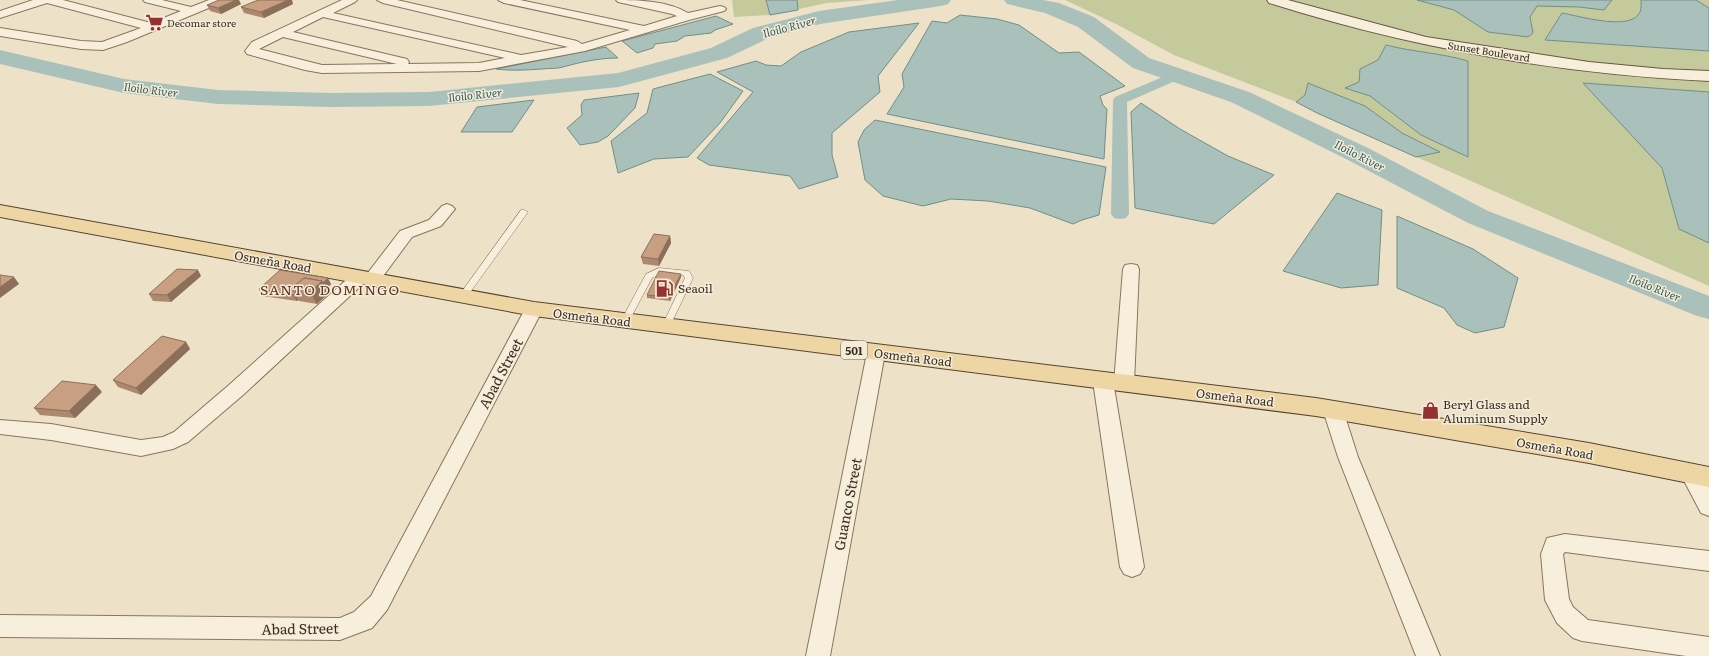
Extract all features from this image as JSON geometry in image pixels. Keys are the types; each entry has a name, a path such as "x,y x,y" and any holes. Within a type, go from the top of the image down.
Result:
{"main road":[{"name":"Sunset Boulevard","path":"1274,0 1306,10 1426,41 1589,67 1663,74 1709,76"},
{"name":"Sunset Boulevard","path":"1297,0 1314,6 1436,35 1582,59 1656,66 1709,68"},
{"name":"Osmeña Road","path":"0,211 534,309 1333,410 1589,453 1700,475"}],"street":[{"path":"0,15 44,0"},
{"path":"50,0 152,27"},
{"path":"149,0 193,11"},
{"path":"0,32 98,46 111,44 219,0"},
{"path":"351,0 256,45 251,51 315,68 431,68 479,66 585,47 644,29 681,14 720,9"},
{"path":"383,0 585,47"},
{"path":"504,0 644,29"},
{"path":"622,0 681,14"},
{"path":"681,0 681,14"},
{"path":"323,14 523,58"},
{"path":"282,34 431,68"},
{"path":"0,427 51,432 141,448 166,444 181,437 366,278 406,234 435,223 447,209"},
{"path":"1131,269 1113,382 1132,567"},
{"name":"Abad Street","path":"0,626 152,629 340,629 363,620 379,603 534,309"},
{"name":"Guanco Street","path":"818,656 876,353"},
{"path":"1333,410 1348,457 1428,656"},
{"path":"1700,475 1709,507"},
{"path":"1709,561 1565,542 1554,546 1552,554 1556,600 1564,615 1582,630 1709,648"}],"lane":[{"path":"463,296 524,212"},
{"path":"626,321 649,276 659,271 686,273 689,278 666,326"}],"green space":[{"path":"732,0 869,0 827,3 770,15 734,17"},
{"path":"1065,0 1709,0 1709,286 1317,113 1296,102 1174,55 1118,25"}],"water":[{"path":"766,0 797,0 798,10 770,15"},
{"path":"1417,0 1612,0 1604,10 1579,7 1537,6 1530,17 1533,33 1528,37 1488,32 1454,10"},
{"path":"1641,0 1696,0 1709,8 1709,51 1545,40 1562,13 1602,21 1623,21 1632,19 1638,15 1641,10"},
{"path":"960,15 997,19 1019,25 1059,53 1079,52 1125,86 1100,96 1103,105 1107,109 1104,159 887,114 904,87 902,74 932,21 947,23"},
{"path":"716,16 733,24 715,30 711,33 685,36 677,41 655,44 653,48 637,53 622,41"},
{"path":"919,23 878,76 880,92 832,133 832,155 838,177 799,189 790,176 709,165 697,158 753,92 717,72 756,61 766,65 781,66 801,52 849,32"},
{"path":"1386,45 1468,61 1468,157 1421,135 1370,96 1345,88 1359,82 1360,69 1378,60"},
{"path":"606,47 618,58 590,61 558,68 519,70 496,69"},
{"path":"710,74 743,91 720,123 688,157 654,159 618,173 611,141 647,113 653,89"},
{"path":"1308,83 1365,106 1402,133 1440,152 1416,157 1317,113 1296,102 1305,95"},
{"path":"1583,83 1709,92 1709,243 1679,229 1662,168"},
{"path":"639,93 635,108 608,136 598,142 580,145 567,128 582,115 581,105 584,100"},
{"path":"534,100 512,132 461,132 477,107"},
{"path":"1141,103 1180,129 1228,156 1274,175 1214,224 1135,208 1131,112"},
{"path":"875,120 1106,167 1099,215 1073,224 1030,208 988,201 951,199 923,206 883,196 865,180 858,142 864,130"},
{"path":"1337,193 1382,210 1378,285 1341,288 1283,271"},
{"path":"1397,216 1473,249 1518,278 1504,327 1475,333 1457,325 1444,308 1397,288"}],"building":[{"path":"219,0 236,0 218,8 207,5"},
{"path":"258,0 288,0 261,12 241,7"},
{"path":"654,234 670,236 658,259 641,257"},
{"path":"177,269 198,270 167,295 149,294"},
{"path":"280,270 328,278 323,283 322,281 304,278 292,288 295,293 293,295 259,289"},
{"name":"Seaoil","path":"659,271 681,274 669,297 647,295"},
{"path":"0,275 14,277 0,287"},
{"path":"304,278 322,281 310,292 292,288"},
{"path":"162,336 186,342 136,388 113,380"},
{"path":"62,381 96,385 69,411 34,408"}],"waterway":[{"name":"Iloilo River","path":"0,57 124,86 218,97 331,100 429,99 619,80 719,53 761,33 819,18 941,0"},
{"name":"Iloilo River","path":"1014,0 1051,8 1086,22 1141,63 1240,97 1358,154 1478,217 1709,308"},
{"path":"1120,214 1120,100 1177,75"}],"place":[{"name":"Decomar store","path":"154,22"},
{"name":"Seaoil","path":"665,288"},
{"name":"Beryl Glass and Aluminum Supply","path":"1430,411"}],"district":[{"name":"SANTO DOMINGO","path":"330,289"}]}
